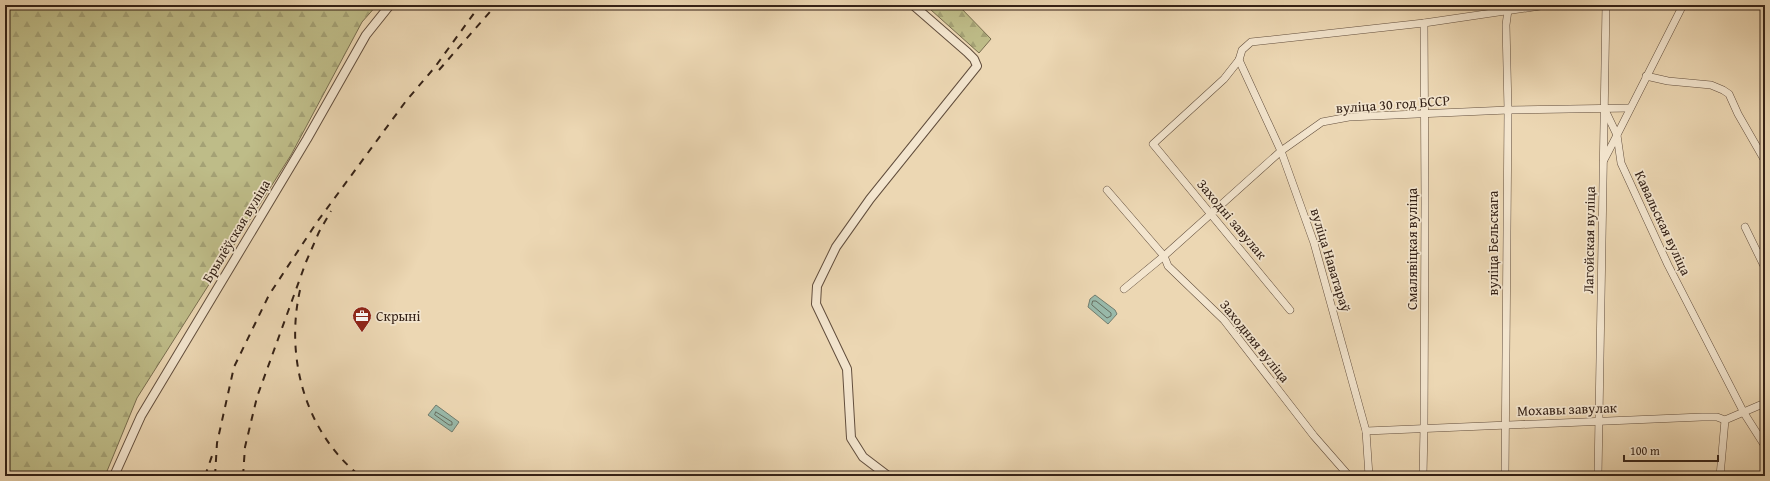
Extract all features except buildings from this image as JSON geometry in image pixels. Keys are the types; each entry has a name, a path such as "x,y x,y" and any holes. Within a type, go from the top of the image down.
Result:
{"street":[{"name":"Брылёўская вуліца","path":"114,476 141,416 307,139 366,35 390,5"},
{"path":"888,476 863,457 852,438 847,369 816,304 817,286 836,247 870,199 977,66 974,59 967,52 913,5"},
{"path":"1239,60 1242,50 1251,42 1424,23 1547,5"},
{"name":"Лагойская вуліца","path":"1598,476 1606,5"},
{"path":"1603,162 1683,5"},
{"name":"вуліца Бельскага","path":"1505,476 1508,110 1506,25 1508,10"},
{"name":"Смалявіцкая вуліца","path":"1423,476 1424,23"},
{"name":"Заходні завулак","path":"1239,60 1224,79 1153,144 1290,310"},
{"name":"вуліца Наватараў","path":"1239,60 1281,151 1314,244 1366,430 1369,476"},
{"path":"1646,76 1668,81 1711,85 1729,94 1738,114 1765,161"},
{"name":"Кавальская вуліца","path":"1604,108 1617,135 1621,163 1668,265 1744,413 1765,446"},
{"name":"вуліца 30 год БССР","path":"1124,289 1164,256 1281,151 1322,122 1349,117 1424,115 1508,110 1630,108"},
{"name":"Заходняя вуліца","path":"1107,190 1164,256 1168,266 1224,320 1316,438 1349,476"},
{"path":"1745,227 1765,268"},
{"name":"Мохавы завулак","path":"1366,430 1709,417 1717,417 1725,420 1765,403"},
{"path":"1720,476 1725,420"}],"green space":[{"path":"5,5 377,5 362,22 291,155 137,398 105,476 5,476"},
{"path":"934,5 958,5 991,39 979,53 931,10"}],"water":[{"path":"1095,295 1115,310 1117,314 1108,324 1088,307 1090,299"},
{"path":"436,405 459,422 452,432 428,415"}],"railway":[{"path":"215,476 217,443 234,367 269,295 317,222 406,101 435,67 480,5"},
{"path":"439,70 496,5"},
{"path":"243,476 245,447 257,397 306,262 319,232 331,211"},
{"path":"300,290 296,312 296,356 306,400 326,439 342,460 360,476"},
{"path":"205,476 213,453"}],"place":[{"name":"Скрыні","path":"362,333"}]}
